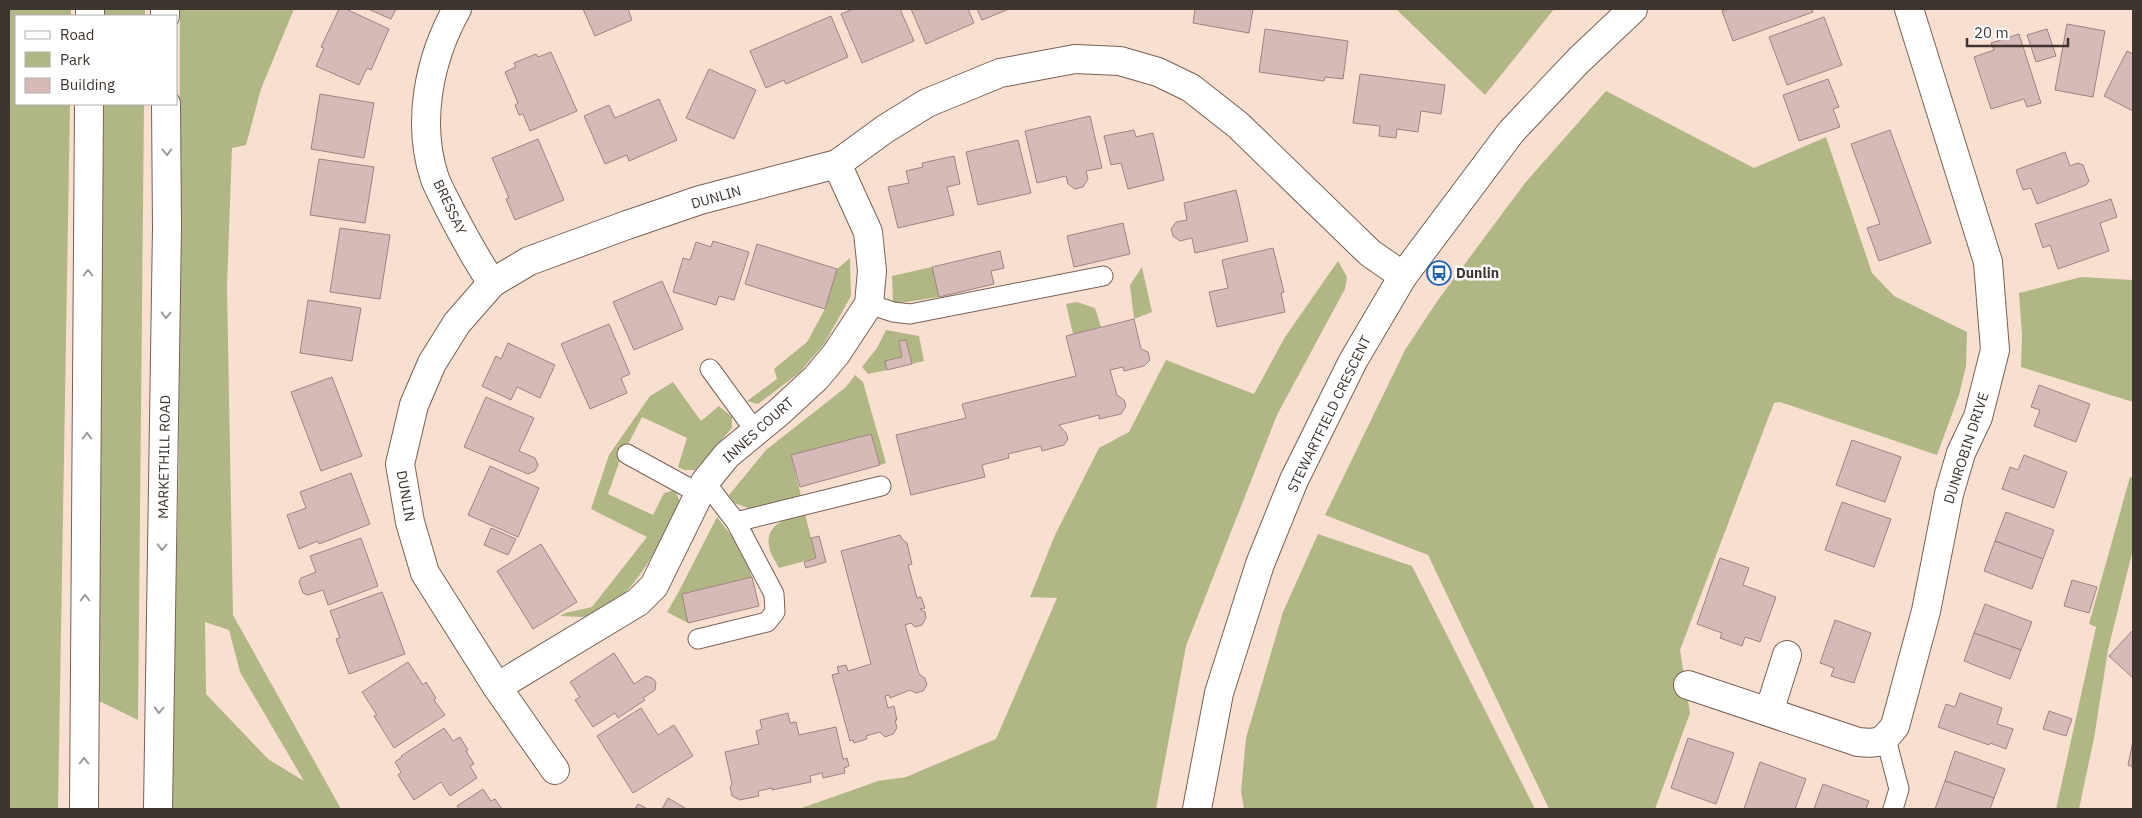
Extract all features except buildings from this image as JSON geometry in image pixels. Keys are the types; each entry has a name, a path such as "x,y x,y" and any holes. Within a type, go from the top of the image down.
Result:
{"street":[{"name":"BRESSAY","path":"457,9 449,23 429,83 426,130 435,180 472,253 492,283"},
{"name":"STEWARTFIELD CRESCENT","path":"1197,809 1219,693 1260,564 1294,480 1353,360 1403,276 1511,132 1579,60 1633,9"},
{"name":"DUNROBIN DRIVE","path":"1886,739 1895,726 1926,611 1949,494 1961,453 1978,417 1995,350 1988,262 1910,9"},
{"name":"DUNLIN","path":"555,770 497,687 425,573 410,522 400,464 414,404 432,363 457,323 492,283 529,261 700,200 837,164 885,129 927,103 1000,72 1075,59 1120,61 1158,72 1191,88 1238,125 1370,253 1403,276"},
{"path":"84,809 89,105"},
{"name":"MARKETHILL ROAD","path":"158,809 167,227 166,105"},
{"name":"INNES COURT","path":"497,687 638,602 654,586 703,488 726,455 756,432 816,378 836,354 869,304 872,271 868,232 837,164"},
{"path":"1769,712 1787,655"},
{"path":"1688,685 1858,742 1876,744 1886,739"}],"lane":[{"path":"869,304 893,312 910,314 1103,276"},
{"path":"710,369 756,432"},
{"path":"627,454 703,488 736,522 774,594 775,612 767,622 698,639"},
{"path":"736,522 881,486"},
{"path":"1886,739 1899,789 1893,809"}],"green space":[{"path":"9,9 71,9 71,15 15,15 15,105 70,105 58,809 9,809"},
{"path":"105,9 145,9 145,15 105,15"},
{"path":"180,9 294,9 261,89 246,145 232,148 227,287 233,615 341,809 171,809 179,459","holes":["205,622 229,630 240,672 304,781 268,759 206,694"]},
{"path":"1396,9 1554,9 1485,95"},
{"path":"1606,91 1754,168 1826,137 1872,273 1894,296 1967,332 1966,366 1959,395 1937,455 1780,402 1774,403 1680,650 1690,713 1655,809 1549,809 1428,555 1325,515 1405,350 1438,300 1525,183"},
{"path":"104,105 144,105 138,720 95,699"},
{"path":"850,258 851,296 824,344 799,373 758,404 747,401 777,379 774,369 807,342 825,309 837,269"},
{"path":"1338,261 1347,277 1345,289 1277,415 1186,646 1156,809 799,809 878,781 906,777 996,739 1057,598 1030,597 1055,535 1099,448 1129,432 1166,360 1254,394 1285,337"},
{"path":"932,267 939,297 893,304 892,276"},
{"path":"1142,267 1152,312 1134,319 1130,285"},
{"path":"2081,277 2133,280 2133,402 2021,367 2022,335 2019,293"},
{"path":"1077,302 1095,308 1101,327 1073,334 1066,304"},
{"path":"886,330 919,336 924,361 912,364 906,340 899,342 902,357 886,361 887,370 868,374 862,367 877,348"},
{"path":"855,375 863,382 886,463 880,465 871,434 791,455 801,496 751,509 734,503 729,495 766,450 846,387"},
{"path":"673,382 701,421 719,406 732,417 732,428 695,470 684,470 678,467 687,438 642,417 620,460 608,494 653,515 664,493 675,490 681,504 644,569 619,599 606,610 591,616 560,616 565,613 592,607 647,537 591,509 609,455 650,396"},
{"path":"2130,477 2133,478 2133,549 2108,650 2094,738 2079,809 2056,809 2096,627 2089,624"},
{"path":"805,514 816,558 779,568 770,549 769,538 771,532 779,523"},
{"path":"717,517 743,551 752,577 682,594 688,623 667,612"},
{"path":"1318,534 1412,566 1535,809 1244,809 1241,791 1246,738 1283,612"}],"place":[{"name":"Dunlin","path":"1439,273"}]}
